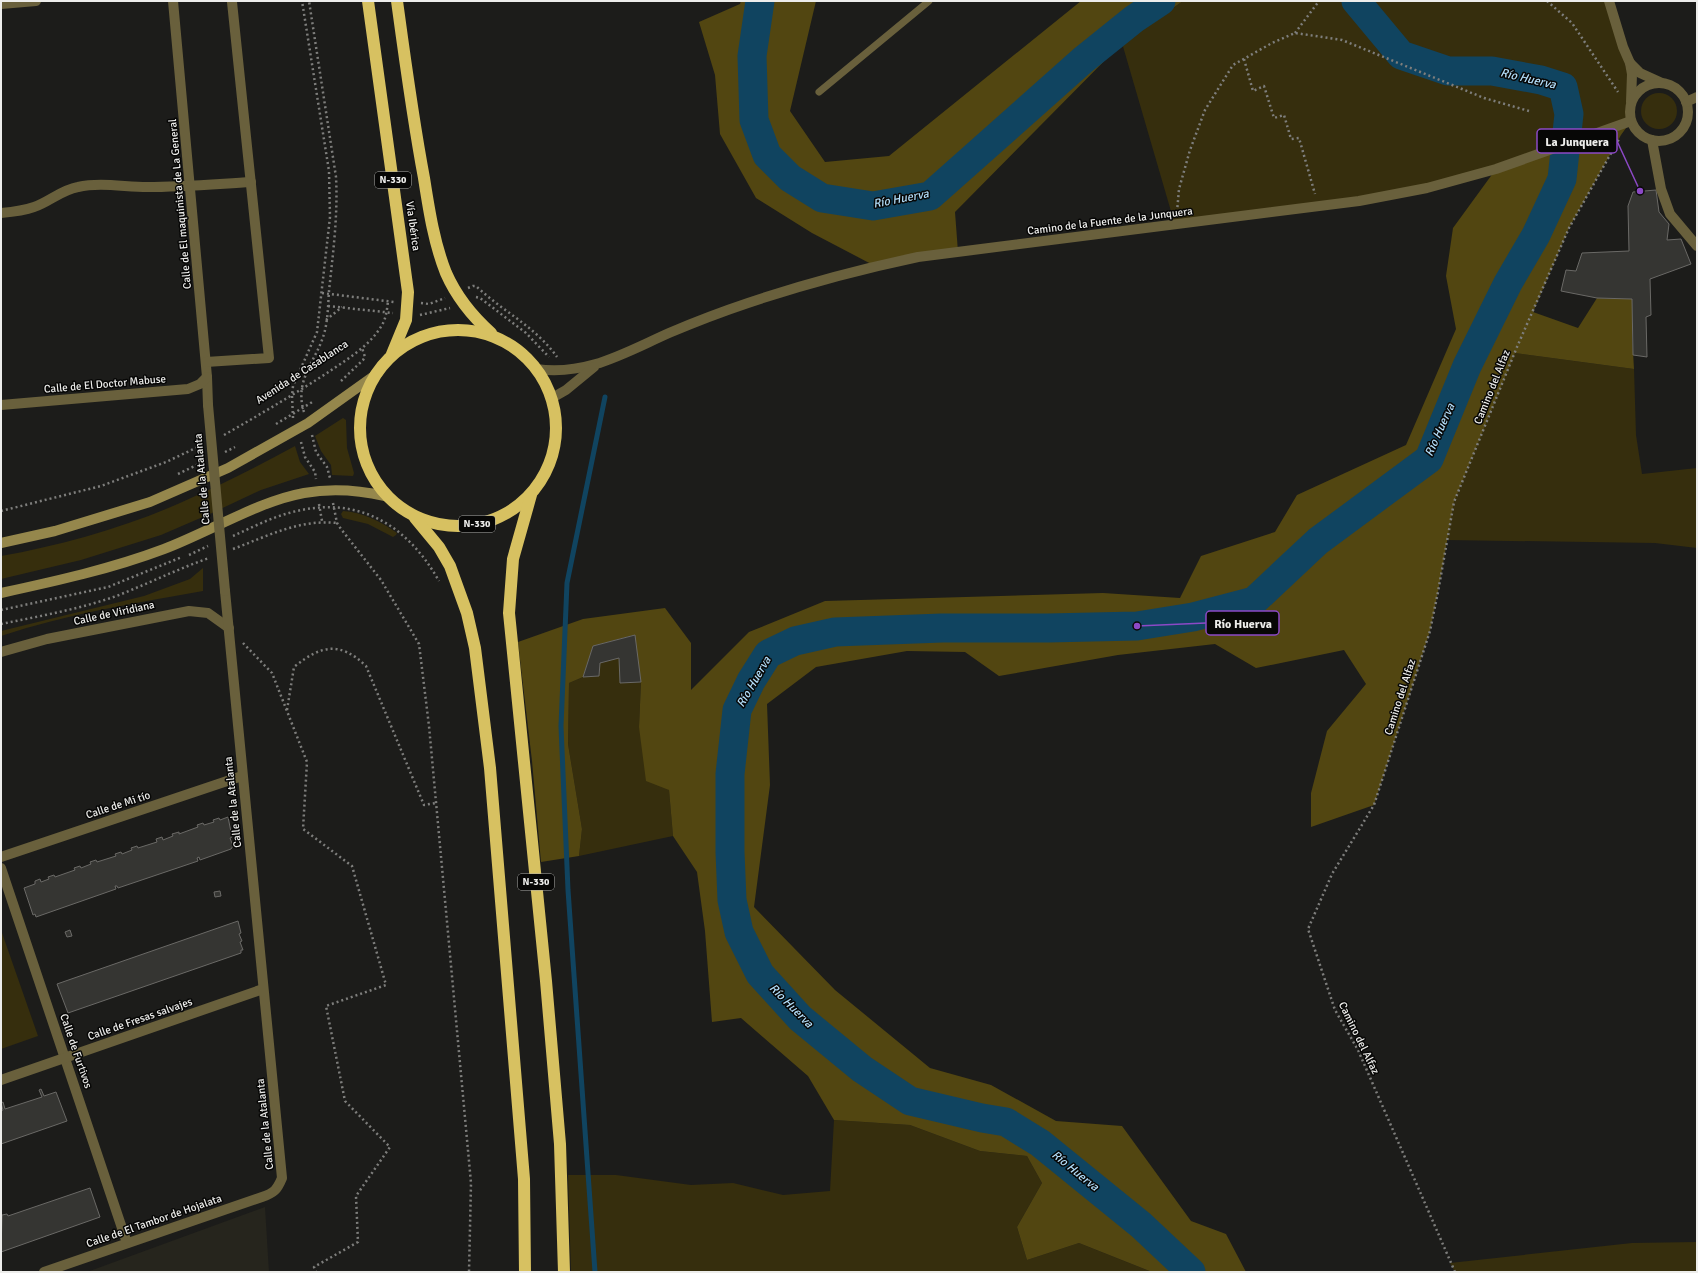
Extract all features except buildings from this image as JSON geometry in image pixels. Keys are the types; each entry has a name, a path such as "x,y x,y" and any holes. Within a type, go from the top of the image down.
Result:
{"highway":[{"name":"Vía Ibérica","path":"368,1 408,292 406,320 391,357"},
{"name":"Vía Ibérica","path":"397,1 420,157 431,216 442,260 450,280 466,308 492,334"},
{"name":"N-330","path":"531,495 503,516 481,524 458,526 435,524 415,518 395,505 385,496 370,469 362,447 361,427 363,407 369,387 391,357 406,345 424,336 443,330 463,329 492,334 512,346 536,369 552,398 555,415 555,443 552,458 531,495 513,559 509,613 544,957 560,1144 564,1272"},
{"name":"N-330","path":"415,518 439,547 450,566 467,613 475,648 490,768 524,1171 525,1272"}],"main road":[{"path":"1,543 56,531 150,502 228,468 298,430 378,373"},
{"path":"1,593 129,562 165,549 282,499 317,491 344,490 385,496"}],"street":[{"path":"1,4 36,1"},
{"name":"Calle de El maquinista de La General","path":"173,1 206,362 208,405"},
{"path":"1610,1 1623,47 1630,63 1632,91 1630,106 1631,121 1639,133 1652,140 1667,140 1680,131 1687,117 1686,102 1676,89 1640,73 1630,63"},
{"path":"206,362 269,358 232,2"},
{"path":"1630,106 1638,91 1654,84 1662,83"},
{"path":"1686,102 1697,98"},
{"name":"Camino de la Fuente de la Junquera","path":"536,369 567,370 597,364 680,328 748,303 790,289 875,266 918,257 1359,201 1427,188 1496,169 1631,121"},
{"path":"1652,140 1661,189 1670,214 1697,246"},
{"path":"1,213 35,207 59,194 78,187 107,184 147,187 190,186 251,182"},
{"name":"Camino de la Fuente de la Junquera","path":"552,398 566,390 597,364"},
{"name":"Calle de El Doctor Mabuse","path":"1,405 188,389 200,384 207,377"},
{"name":"Calle de la Atalanta","path":"208,405 242,776 282,1168 282,1178 273,1193"},
{"name":"Calle de Viridiana","path":"1,652 47,639 189,611 208,613 228,628"},
{"name":"Calle de Mi tío","path":"1,857 242,776"},
{"name":"Calle de Furtivos","path":"1,868 66,1057 127,1243"},
{"name":"Calle de Fresas salvajes","path":"1,1080 263,988"},
{"name":"Calle de El Tambor de Hojalata","path":"44,1272 273,1193"}],"lane":[{"path":"818,92 929,1"}],"path":[{"path":"302,1 330,186 330,217 317,332 295,379 292,396 292,414 305,457 315,472 322,521"},
{"path":"309,1 336,178 337,222 323,338 305,373 302,389 303,408 316,452 327,467 329,475"},
{"path":"1295,33 1302,21 1318,1"},
{"path":"1547,1 1572,23 1617,91 1630,106"},
{"path":"1176,225 1179,189 1190,150 1205,110 1233,65 1272,42 1295,33 1342,40 1484,98 1529,111"},
{"path":"1244,59 1253,91 1264,86 1274,118 1284,115 1292,140 1299,138 1319,206"},
{"name":"Camino del Alfaz","path":"1455,1272 1358,1050 1335,1010 1308,929 1332,874 1374,805 1430,632 1454,502 1517,347 1569,228 1621,135 1639,133"},
{"path":"322,293 333,294"},
{"path":"362,348 382,325 387,312 388,301"},
{"path":"326,321 342,307"},
{"name":"Avenida de Casablanca","path":"220,437 292,396 362,348 365,357 364,360 341,382"},
{"path":"275,424 318,398"},
{"path":"1,511 101,486 166,462 206,443"},
{"path":"220,454 238,446"},
{"path":"173,476 208,460"},
{"path":"333,503 337,523 381,580 419,644 429,726 471,1183 469,1272"},
{"path":"334,508 352,509 366,513 388,524 409,540 419,550 439,580"},
{"path":"227,551 275,532 301,524 322,521 337,523"},
{"path":"1,624 96,603 213,556"},
{"path":"228,628 272,673 306,762 303,829 352,866 386,985 326,1006 345,1101 390,1147 356,1196 358,1242 314,1267 316,1272"},
{"path":"286,711 294,667 306,657 317,651 330,649 346,652 357,658 366,666 424,805 436,802"}],"shaded area":[{"path":"741,1 816,1 790,111 825,162 889,156 1081,1 1183,1 1122,43 955,212 958,252 875,266 812,233 756,198 720,134 715,75 699,22 740,4"},
{"path":"1183,1 1609,1 1632,91 1630,114 1631,121 1427,188 1175,225 1122,43"},
{"path":"1663,93 1672,98 1676,104 1676,118 1672,124 1663,129 1655,129 1646,124 1642,118 1641,107 1646,98 1652,94"},
{"path":"1631,121 1621,135 1569,228 1533,312 1578,328 1597,298 1632,299 1634,369 1515,353 1454,502 1430,631 1374,805 1311,827 1311,793 1327,731 1366,684 1344,650 1256,668 1215,644 1118,655 999,676 965,652 907,651 816,667 767,704 770,785 754,907 835,990 930,1068 991,1085 1056,1121 1122,1126 1191,1221 1226,1234 1246,1272 1152,1272 1079,1243 1027,1260 1017,1227 1042,1183 1027,1156 980,1151 910,1125 834,1120 808,1076 741,1018 712,1022 705,931 697,872 673,836 669,790 646,781 639,727 641,682 634,635 593,646 583,677 569,683 568,744 582,829 579,856 541,862 532,761 518,642 583,619 665,608 691,643 691,690 749,632 825,601 1103,593 1180,598 1201,556 1275,532 1297,495 1406,445 1456,329 1446,276 1453,228 1496,169"},
{"path":"1515,353 1634,369 1636,435 1642,474 1697,468 1697,548 1655,543 1447,540 1454,502"},
{"path":"343,418 346,420 347,448 354,473 353,476 332,475 331,465 321,451 315,436"},
{"path":"295,446 300,462 309,474 261,490 161,535 81,560 1,579 1,556 46,547 92,535 159,512 209,490"},
{"path":"343,511 357,513 372,518 397,533 393,537 368,524 343,518 341,514"},
{"path":"203,568 203,591 76,615 1,636 1,631 144,596 190,579"},
{"path":"619,658 620,683 641,682 639,727 669,790 673,836 579,856 582,829 568,744 569,683 583,677 598,676 600,663"},
{"path":"1,930 38,1036 1,1049"},
{"path":"834,1120 910,1125 980,1151 1027,1156 1042,1183 1017,1227 1027,1260 1079,1243 1152,1272 571,1272 568,1175 616,1175 691,1185 733,1183 783,1195 830,1191"},
{"path":"265,1207 269,1272 87,1272"},
{"path":"1697,1242 1697,1272 1455,1272 1450,1263 1632,1243"}],"waterway":[{"name":"Río Huerva","path":"760,1 752,56 754,120 767,155 790,178 822,198 873,206 930,196 1083,60 1134,19 1161,1"},
{"name":"Río Huerva","path":"1191,1272 1141,1225 1040,1143 1006,1122 982,1118 910,1101 862,1069 800,1018 760,974 739,932 732,900 730,852 730,774 737,710 751,681 768,654 795,641 835,632 942,628 1137,626 1193,617 1254,601 1318,541 1429,459 1467,366 1508,283 1536,235 1562,179 1569,114 1563,87 1541,80 1492,71 1448,71 1401,55 1356,1"},
{"path":"595,1272 568,890 561,726 567,583 605,397"}],"place":[{"name":"La Junquera","path":"1640,191"},
{"name":"Río Huerva","path":"1137,626"}]}
